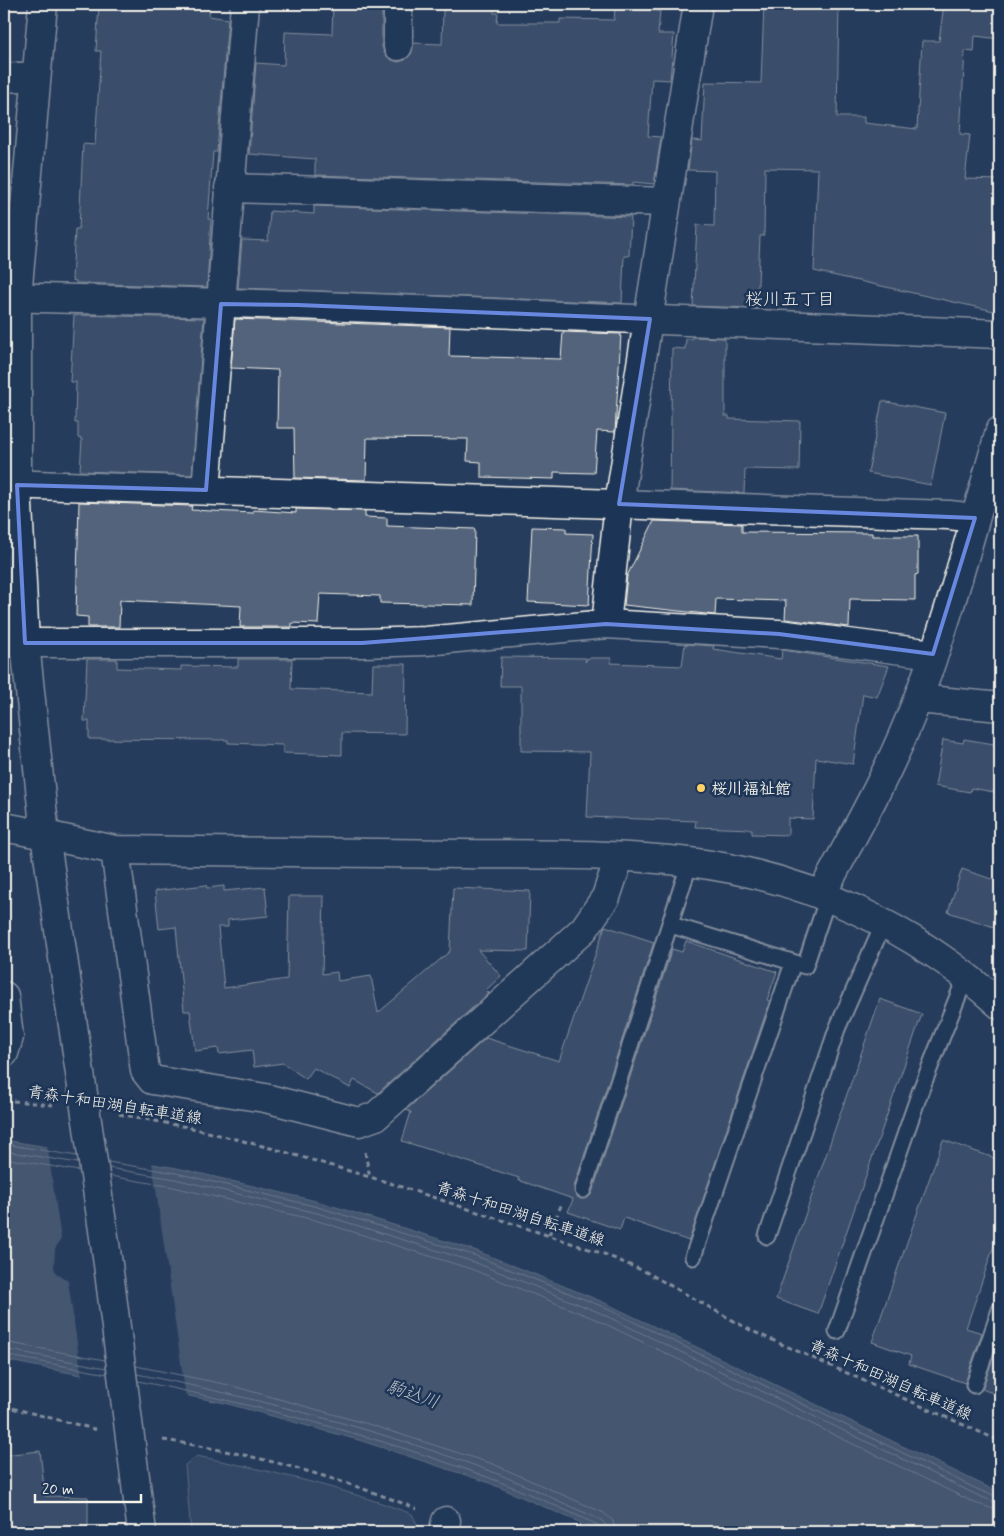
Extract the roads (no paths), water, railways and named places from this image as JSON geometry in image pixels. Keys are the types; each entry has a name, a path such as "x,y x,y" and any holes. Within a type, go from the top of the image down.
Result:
{"street":[{"path":"43,4 10,297 10,485 14,643 87,1116 142,1532"},
{"path":"206,490 245,4"},
{"path":"398,4 398,46"},
{"path":"606,624 620,504 698,4"},
{"path":"4,78 36,76"},
{"path":"230,188 666,202"},
{"path":"10,297 298,305 1000,334"},
{"path":"824,896 890,764 918,698 975,518 1000,431"},
{"path":"10,485 949,515 975,518"},
{"path":"14,643 362,643 426,641 606,624 779,634 933,654"},
{"path":"918,698 1000,707"},
{"path":"4,827 115,850 340,852 619,858 690,862 772,879 824,896 884,922 923,945 966,976 1000,1005"},
{"path":"115,850 145,1071 152,1080 265,1098 359,1122 376,1116 584,929 606,897 619,858"},
{"path":"4,996 9,1037 4,1053"}],"lane":[{"path":"583,1190 690,862"},
{"path":"671,925 805,966 824,896"},
{"path":"766,1236 837,1029 884,922"},
{"path":"693,1257 793,963"},
{"path":"837,1331 920,1092 966,976"},
{"path":"974,1385 1000,1310"}],"water":[{"name":"駒込川","path":"4,1140 177,1168 320,1202 477,1251 603,1302 1000,1493 1000,1532 602,1532 487,1482 362,1441 225,1403 4,1360"}],"place":[{"name":"桜川福祉館","path":"701,788"}],"district":[{"name":"桜川五丁目","path":"790,299"}]}
